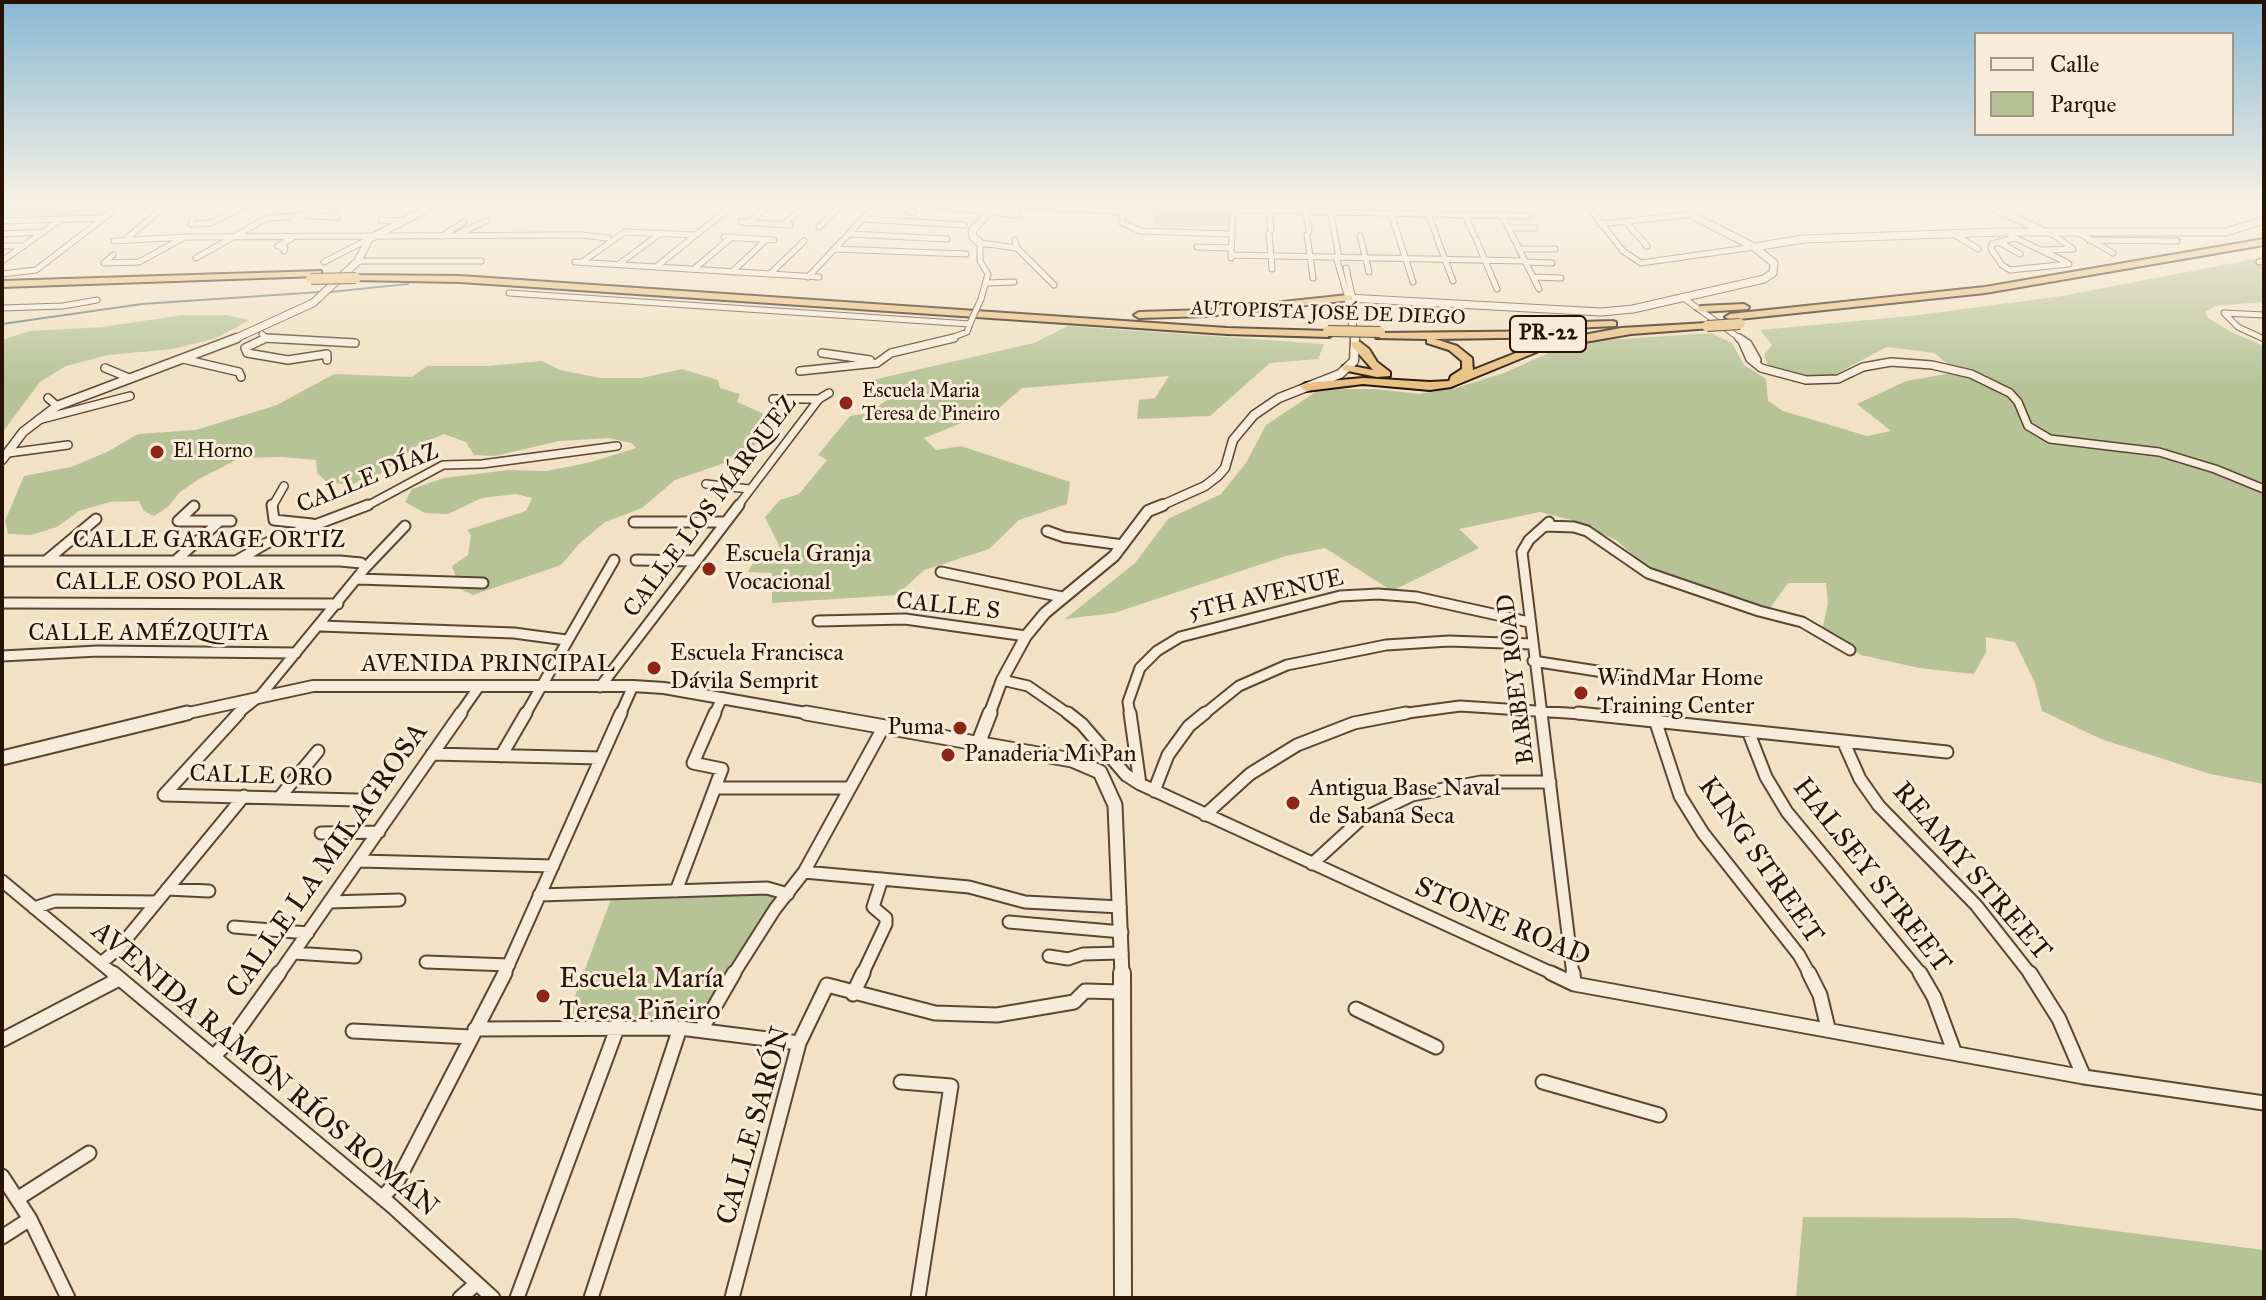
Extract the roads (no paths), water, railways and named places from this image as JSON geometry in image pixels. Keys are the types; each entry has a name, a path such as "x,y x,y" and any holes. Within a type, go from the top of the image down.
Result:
{"highway":[{"name":"AUTOPISTA JOSÉ DE DIEGO","path":"1735,321 1949,295 2138,266"},
{"name":"AUTOPISTA JOSÉ DE DIEGO","path":"2,287 314,276 358,271 500,274 1328,331 1629,331 1702,319 1735,321 1994,298 2162,266"},
{"name":"AUTOPISTA JOSÉ DE DIEGO","path":"358,271 1227,331 1328,331"},
{"path":"358,271 1186,325 1328,331"},
{"path":"1056,312 1178,315 1347,292"},
{"path":"1382,333 1527,331 1702,319 1949,295"},
{"path":"1345,370 1430,386 1451,384 1541,346 1629,331"},
{"path":"1306,387 1352,381 1444,381 1462,375 1470,363 1459,351 1441,343 1382,333"},
{"path":"1356,344 1365,351 1372,364 1396,380"}],"street":[{"path":"2,274 36,270 42,266"},
{"path":"358,271 360,266"},
{"path":"5,456 35,421 57,406 183,359 258,326 319,298 358,271 424,266"},
{"path":"640,266 819,277"},
{"path":"694,269 698,266"},
{"path":"732,272 739,266"},
{"path":"770,274 779,266"},
{"path":"808,277 819,266"},
{"path":"800,371 877,363 891,353 958,337 967,332 987,283 988,274 983,266"},
{"path":"1035,266 1054,285"},
{"path":"1311,266 1313,278"},
{"path":"1340,266 1345,278"},
{"path":"978,744 1002,680 1026,636 1062,597 1123,545 1148,511 1205,486 1218,476 1225,468 1233,440 1254,415 1279,398 1345,370 1356,355 1356,344 1344,266"},
{"path":"1367,266 1369,272"},
{"path":"1407,266 1413,282"},
{"path":"1447,266 1453,281"},
{"path":"1487,266 1497,289"},
{"path":"1528,266 1539,289"},
{"path":"1347,292 1425,302 1601,312 1633,309 1764,279 1777,266"},
{"path":"2005,266 2010,270 2053,266"},
{"path":"1533,277 1561,278"},
{"path":"987,283 1014,282"},
{"path":"509,293 971,323"},
{"path":"1682,297 1702,319 1742,341 1755,363 1768,372 1815,381 1838,379 1863,367 1891,362 1932,365 1971,374 2010,393 2018,402 2028,426 2050,439 2134,447 2179,457 2264,489"},
{"path":"2,311 97,300"},
{"path":"1350,316 1376,304 1425,302"},
{"path":"2264,315 2224,313 2238,327 2264,339"},
{"path":"258,326 264,339"},
{"path":"327,360 327,354 288,360 247,353 245,348 264,339 355,343"},
{"path":"822,353 877,363"},
{"path":"183,359 239,372 241,377"},
{"path":"105,368 129,378"},
{"name":"CALLE LOS MÁRQUEZ","path":"600,687 819,399 829,393"},
{"path":"35,421 130,396"},
{"path":"48,398 57,406"},
{"path":"773,399 819,399"},
{"path":"5,456 68,445"},
{"name":"CALLE DÍAZ","path":"236,561 267,543 312,524 362,508 443,465 482,464 617,446"},
{"path":"706,484 749,489"},
{"path":"284,486 272,505 274,520 312,524"},
{"path":"194,506 178,521 231,521"},
{"path":"47,560 96,519"},
{"path":"175,561 219,522"},
{"path":"634,522 725,522"},
{"name":"BARBEY ROAD","path":"1574,984 1529,622 1522,552 1529,540 1547,524 1587,531 1648,573 1759,611 1802,622 1850,650"},
{"path":"261,695 365,568 405,526"},
{"path":"1047,531 1064,537 1123,545"},
{"path":"501,756 614,560"},
{"path":"636,560 695,561"},
{"name":"CALLE GARAGE ORTIZ","path":"2,561 340,561 361,563 365,568"},
{"path":"941,572 1062,597"},
{"path":"357,579 483,583"},
{"name":"5TH AVENUE","path":"1140,784 1128,702 1140,668 1157,651 1180,637 1340,596 1378,594 1416,597 1529,622"},
{"name":"CALLE OSO POLAR","path":"2,603 338,604"},
{"name":"CALLE S","path":"818,621 905,619 1026,636"},
{"path":"320,626 514,633 566,640"},
{"path":"1154,791 1168,755 1189,726 1239,686 1287,665 1386,645 1449,641 1532,644"},
{"name":"CALLE AMÉZQUITA","path":"2,656 121,651 296,653"},
{"path":"1533,661 1629,676"},
{"name":"STONE ROAD","path":"1002,680 1028,686 1055,703 1082,724 1126,775 1140,784 1574,984 2084,1077 2264,1103"},
{"name":"AVENIDA PRINCIPAL","path":"2,758 261,695 313,686 664,688 1072,760 1100,772 1115,805 1120,907"},
{"path":"382,1198 398,1180 509,965 633,686"},
{"name":"CALLE LA MILAGROSA","path":"213,1057 236,1033 294,953 478,688"},
{"name":"CALLE ORO","path":"261,695 234,717 164,795 357,800"},
{"path":"676,891 722,769 693,763 722,698"},
{"path":"1205,815 1250,774 1297,745 1354,723 1460,706 1540,709 1947,752"},
{"name":"KING STREET","path":"1655,720 1680,796 1703,833 1799,955 1820,995 1828,1028"},
{"path":"701,1030 707,1016 804,872 883,728"},
{"name":"HALSEY STREET","path":"1748,731 1766,777 1787,812 1915,964 1934,997 1954,1051"},
{"name":"REAMY STREET","path":"1843,741 1860,779 1879,806 1976,905 2021,959 2059,1019 2084,1077"},
{"path":"279,798 318,751"},
{"path":"432,754 601,758"},
{"path":"1312,864 1360,820 1412,795 1481,782 1550,782"},
{"path":"717,788 848,788"},
{"path":"101,963 118,949 244,796"},
{"path":"321,833 379,832"},
{"path":"360,861 553,866"},
{"path":"804,872 969,887 1025,902 1120,907 1123,1298"},
{"path":"853,994 869,967 886,924 886,918 873,907 882,879"},
{"name":"AVENIDA RAMÓN RÍOS ROMÁN","path":"2,881 382,1198 493,1298"},
{"path":"539,895 767,888 788,894"},
{"path":"167,889 209,891"},
{"path":"330,902 399,900"},
{"path":"34,908 55,901 156,902"},
{"path":"1009,922 1122,932"},
{"path":"234,927 308,933"},
{"path":"294,953 355,957"},
{"path":"1049,956 1068,959 1083,954 1122,953"},
{"path":"426,962 509,965"},
{"path":"2,1040 119,979"},
{"name":"CALLE SARÓN","path":"732,1298 799,1043 827,985 935,1013 997,1015 1074,1002 1085,991 1122,992"},
{"path":"1356,1009 1436,1047"},
{"path":"353,1031 473,1033 618,1026 680,1028 799,1043"},
{"path":"517,1298 618,1026"},
{"path":"591,1298 680,1028"},
{"path":"901,1082 951,1086 918,1298"},
{"path":"1543,1082 1659,1115"},
{"path":"17,1199 89,1153"},
{"path":"2,1176 30,1219 68,1298"},
{"path":"2,1237 30,1219"},
{"path":"460,1298 476,1284"}],"waterway":[{"path":"330,292 408,284"},
{"path":"2,324 142,304 320,292"}],"place":[{"name":"Escuela Maria Teresa de Pineiro","path":"846,403"},
{"name":"El Horno","path":"157,452"},
{"name":"Escuela Granja Vocacional","path":"709,569"},
{"name":"Escuela Francisca Dávila Semprit","path":"654,668"},
{"name":"WindMar Home Training Center","path":"1581,693"},
{"name":"Puma","path":"960,728"},
{"name":"Panaderia Mi Pan","path":"948,755"},
{"name":"Antigua Base Naval de Sabana Seca","path":"1293,803"},
{"name":"Escuela María Teresa Piñeiro","path":"543,996"}]}
